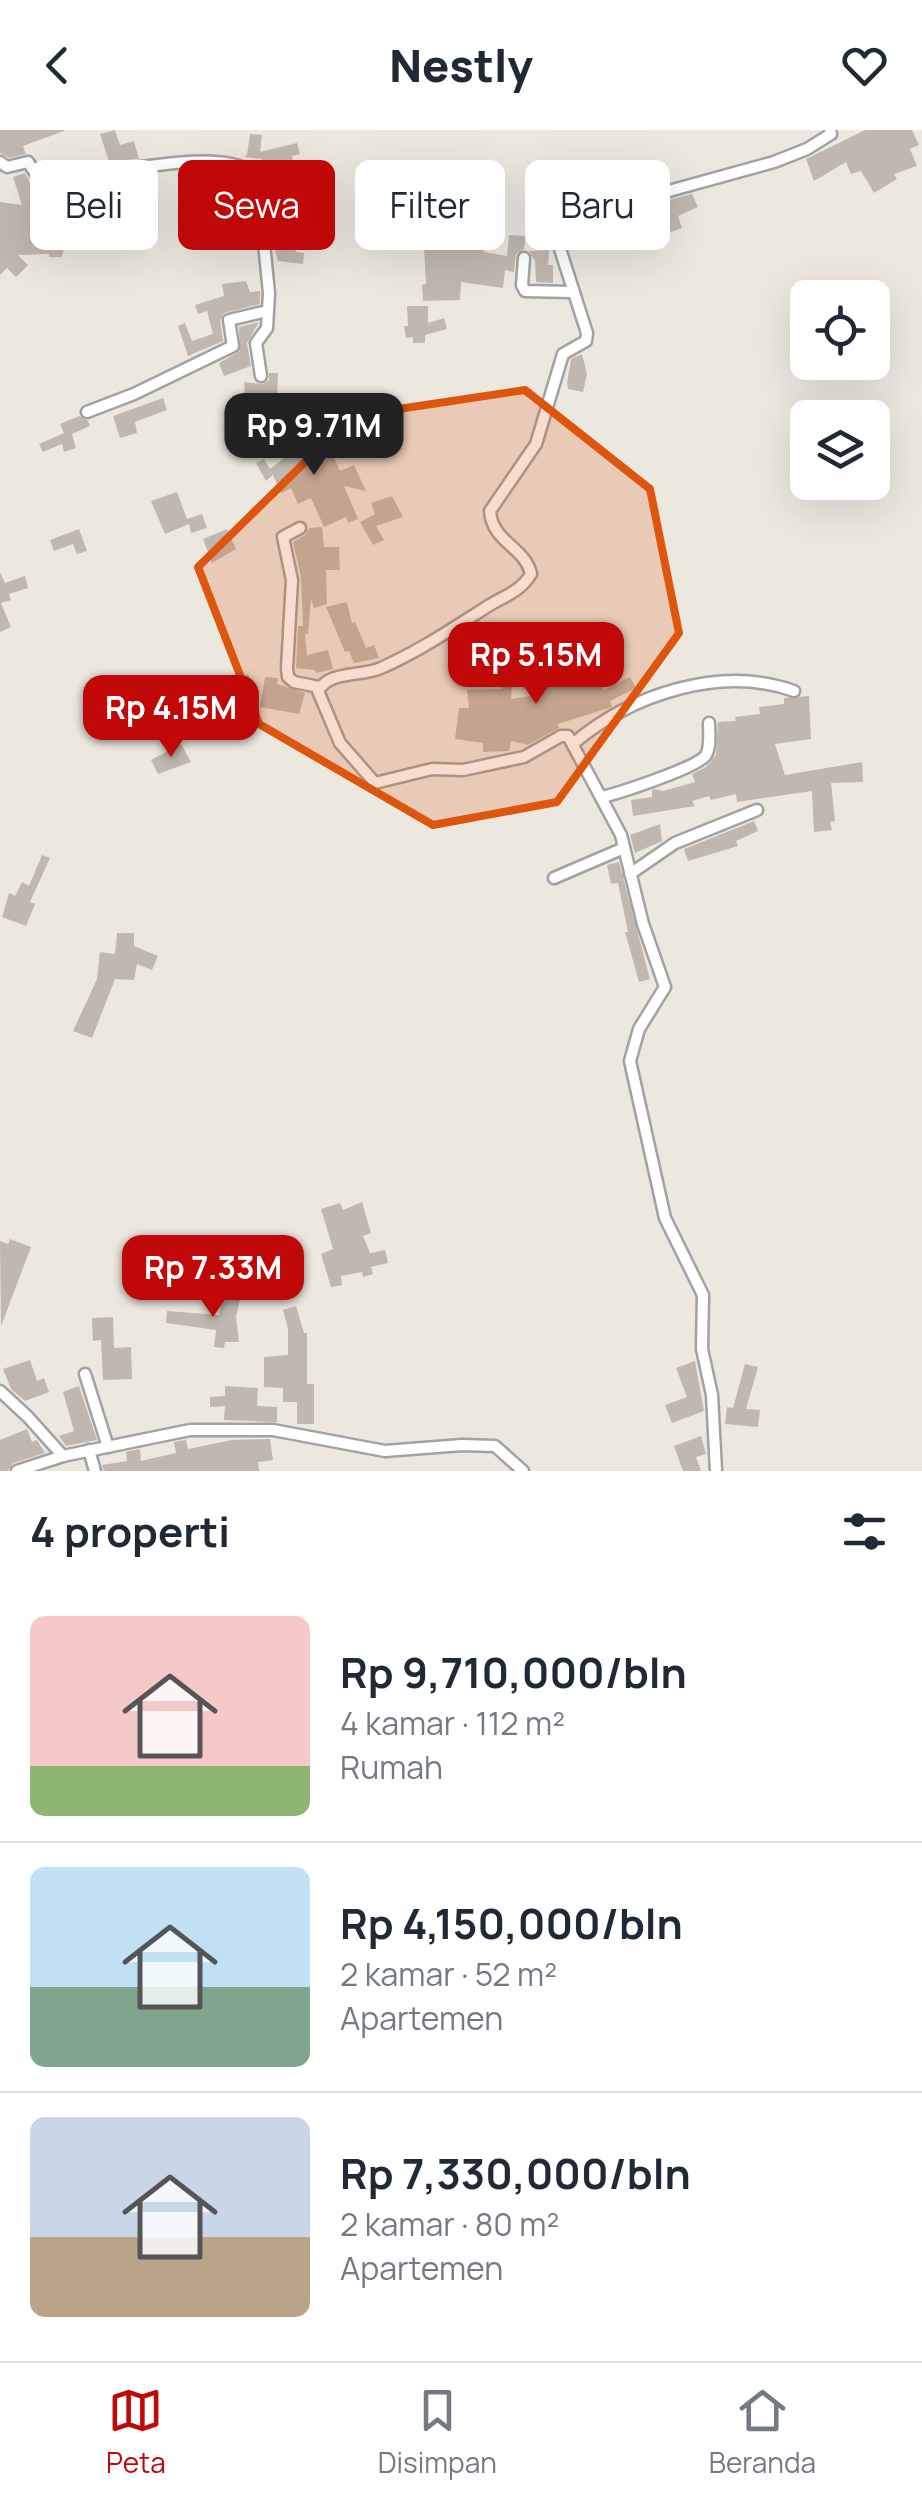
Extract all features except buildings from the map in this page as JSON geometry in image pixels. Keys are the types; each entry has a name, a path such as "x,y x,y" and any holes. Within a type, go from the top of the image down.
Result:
{"street":[{"path":"300,528 283,537 292,580 287,668 288,677 294,682 319,687 343,675 374,671 522,588 531,574 523,557 496,532 490,511 536,444 563,354 586,341 587,333 554,222 618,196 658,194 774,162 807,149 830,132 844,130"},
{"path":"0,162 7,167 28,162 30,165"},
{"path":"158,164 225,164 248,168 257,174 269,293 266,328 256,343 262,376"},
{"path":"524,258 525,292 572,292"},
{"path":"87,412 216,356 232,346 229,320 267,311"},
{"path":"574,743 618,714 692,686 740,680 794,692"},
{"path":"319,687 340,742 374,783 432,769 463,770 524,756 568,736 614,817 643,924 666,987 639,1029 630,1061 665,1218 703,1295 702,1349 712,1395 716,1471"},
{"path":"602,797 702,760 708,751 710,723"},
{"path":"630,874 675,843 757,810"},
{"path":"554,878 624,848"},
{"path":"85,1374 108,1447"},
{"path":"0,1392 62,1456"},
{"path":"17,1471 62,1456 190,1430 273,1430 385,1451 495,1446 523,1471"},
{"path":"90,1450 96,1471"}],"highlighted area":[{"path":"525,390 650,489 679,633 557,802 433,825 259,724 198,567 352,416"}]}
